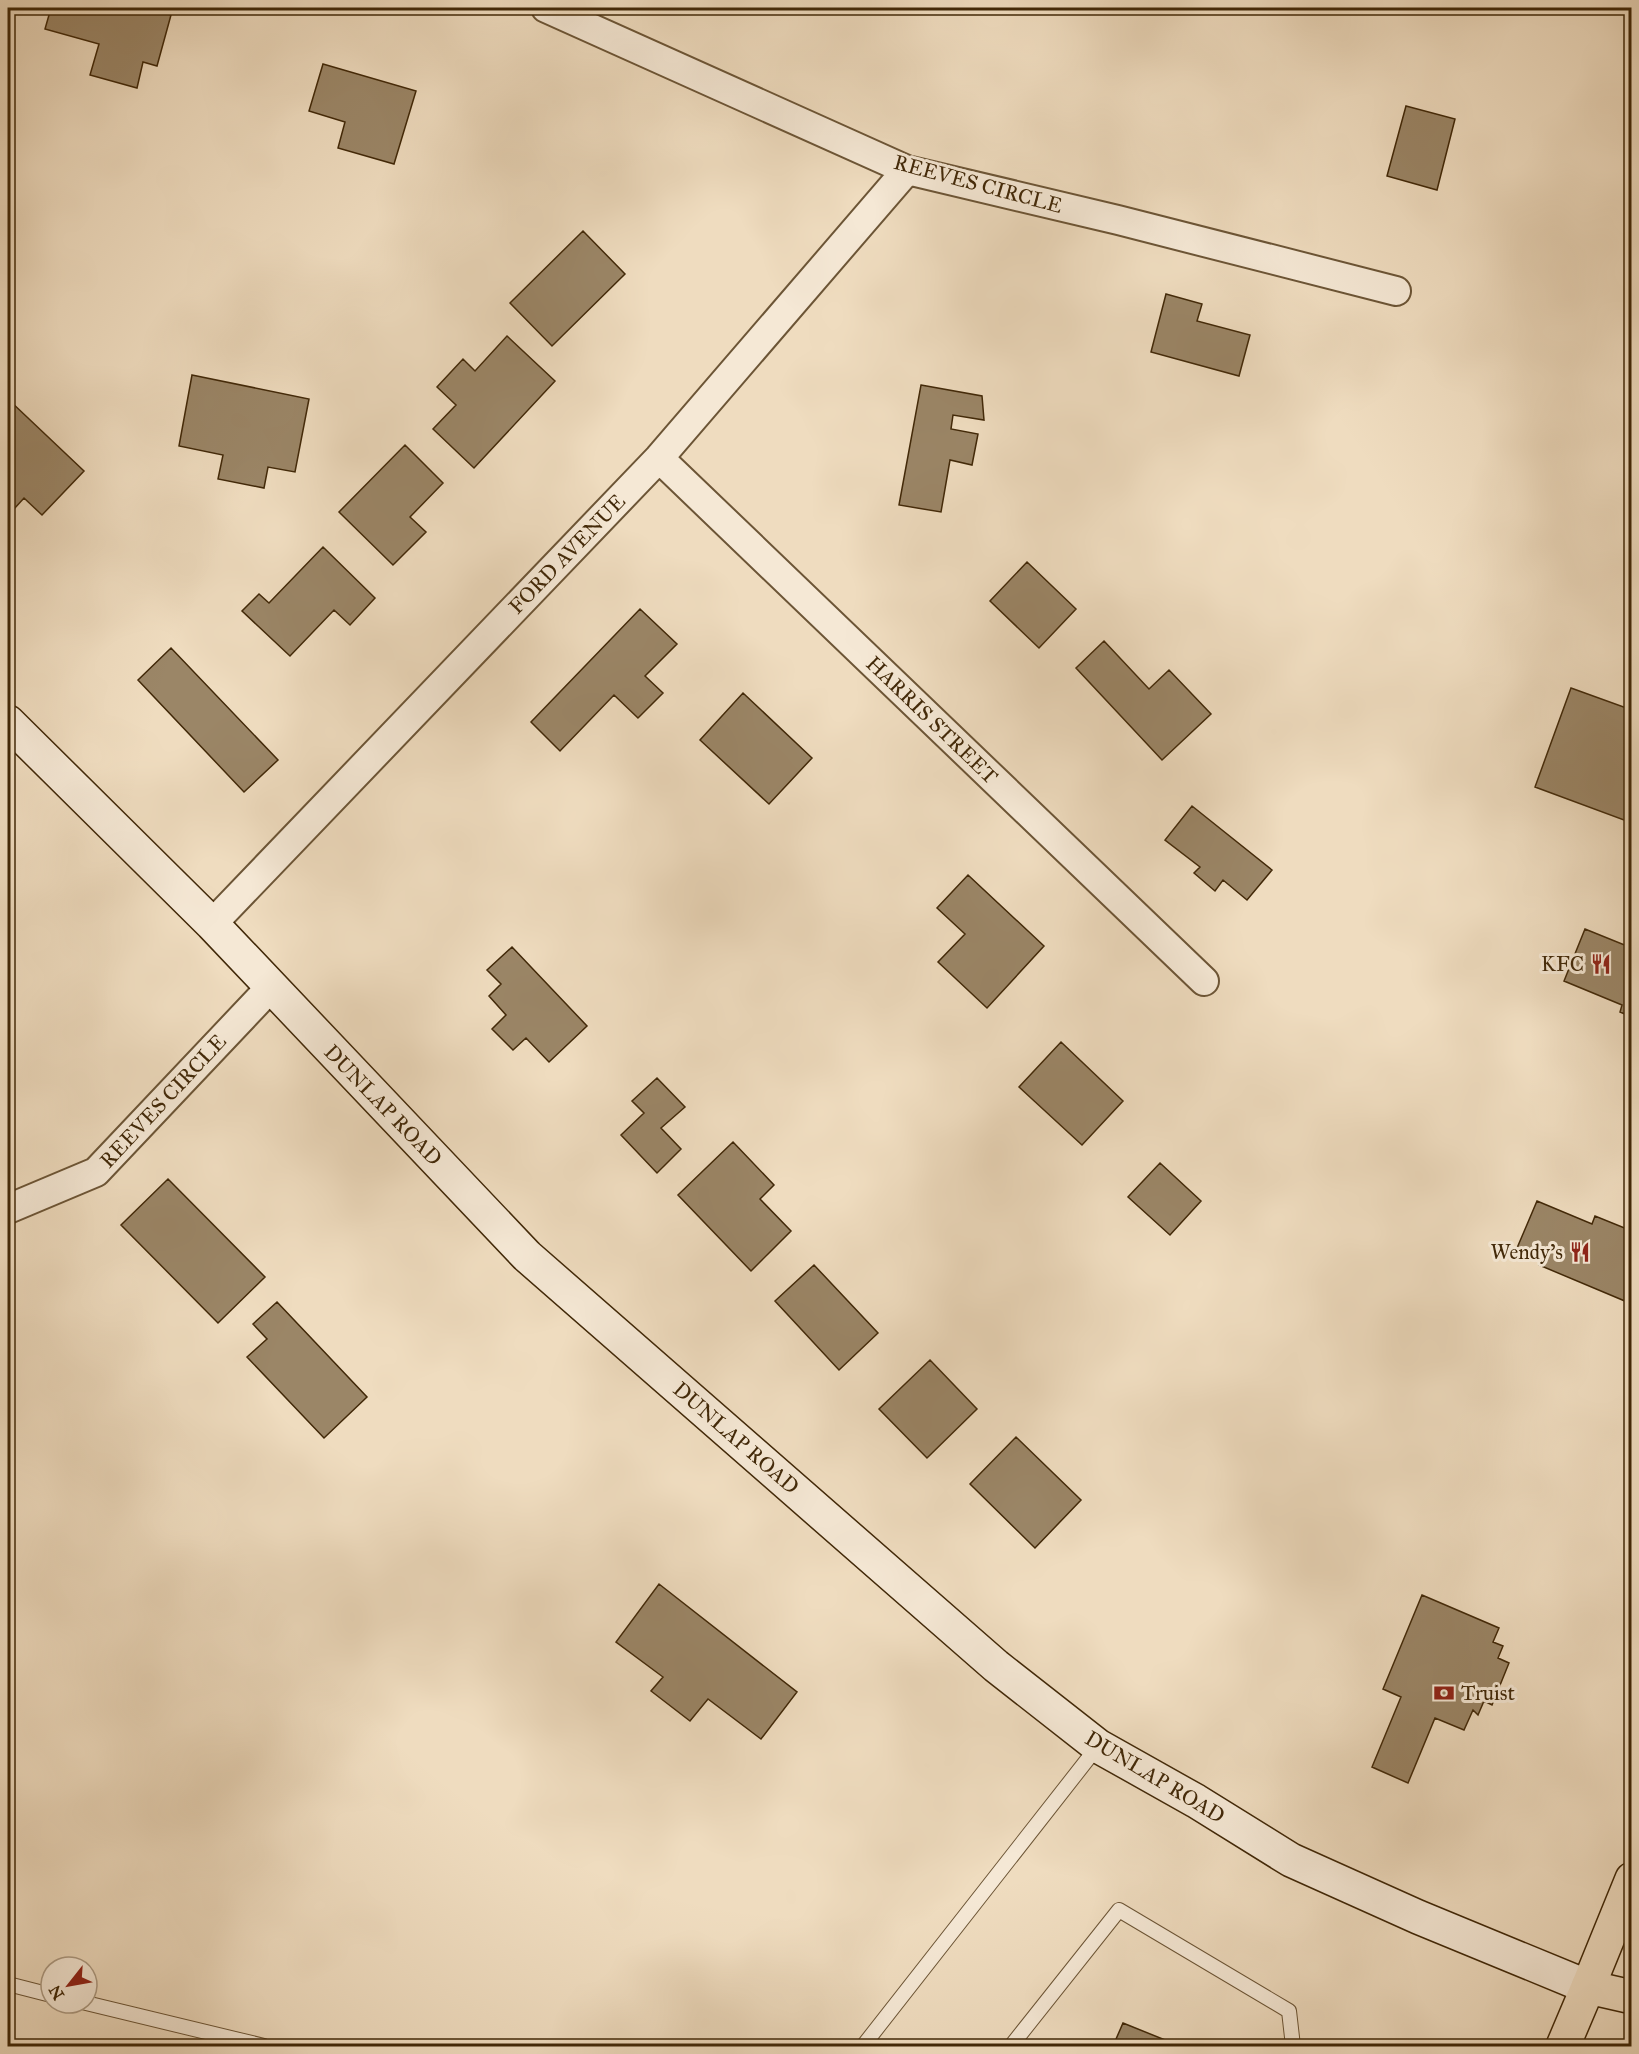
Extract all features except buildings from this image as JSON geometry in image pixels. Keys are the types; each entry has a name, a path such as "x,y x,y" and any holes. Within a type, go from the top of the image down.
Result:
{"main road":[{"name":"DUNLAP ROAD","path":"8,722 212,924 527,1256 996,1666 1098,1746 1196,1801 1291,1860 1418,1917 1588,1987"},
{"path":"1563,2046 1632,1879"},
{"path":"1588,1987 1632,1997"}],"street":[{"name":"REEVES CIRCLE","path":"546,8 907,170 1130,223 1396,291"},
{"name":"FORD AVENUE","path":"212,924 659,458 907,170"},
{"name":"HARRIS STREET","path":"659,458 1204,981"},
{"name":"REEVES CIRCLE","path":"8,1209 96,1172 271,987"}],"lane":[{"path":"863,2046 1098,1746"},
{"path":"1011,2046 1119,1910 1289,2011 1293,2046"},
{"path":"8,1984 39,1992"},
{"path":"99,2006 264,2046"}],"place":[{"name":"KFC","path":"1601,964"},
{"name":"Wendy's","path":"1580,1252"},
{"name":"Truist","path":"1444,1693"}]}
